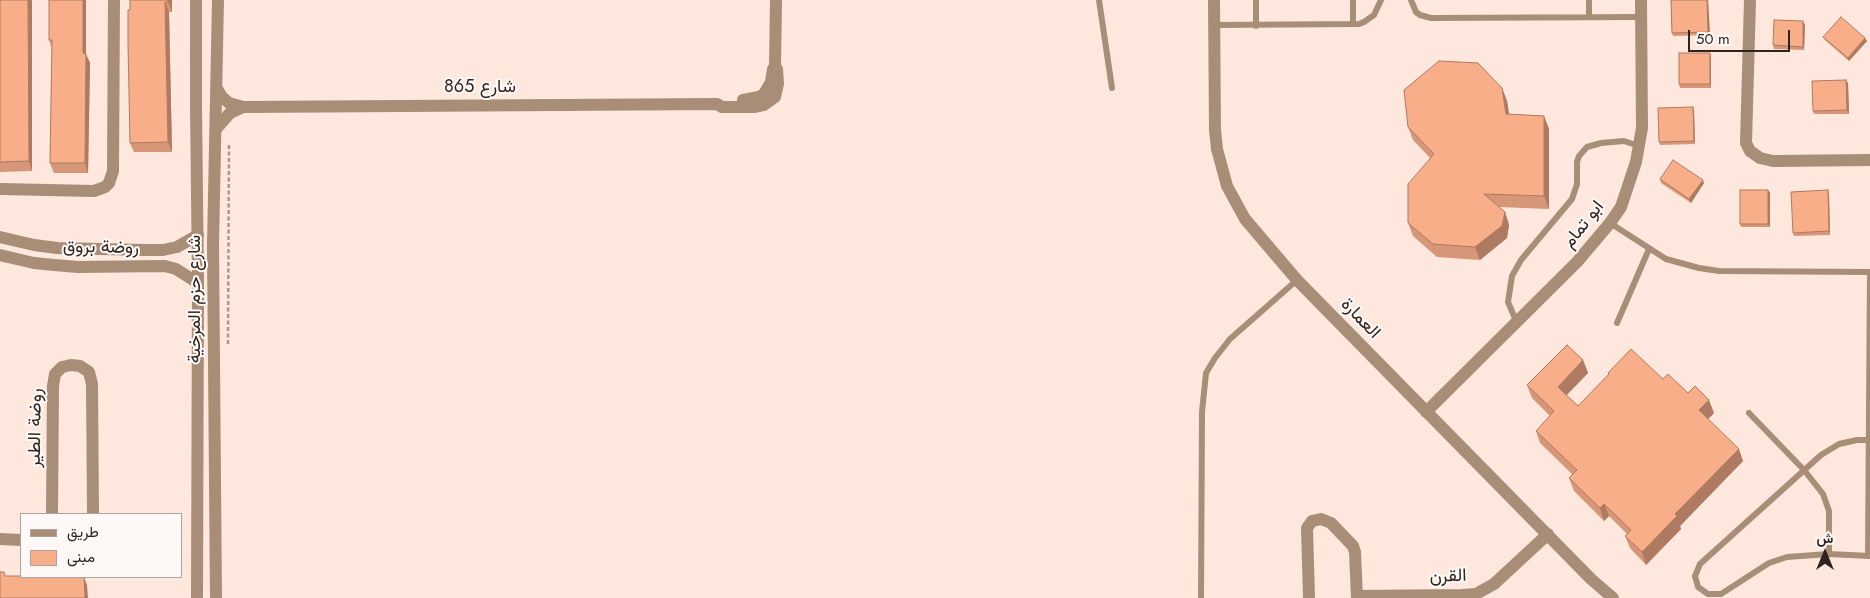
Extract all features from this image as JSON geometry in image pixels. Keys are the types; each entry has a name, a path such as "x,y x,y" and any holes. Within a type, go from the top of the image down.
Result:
{"street":[{"path":"0,189 94,191 105,187 109,183 113,171 114,0"},
{"name":"شارع حزم المرخية","path":"196,0 198,235 197,598"},
{"name":"شارع حزم المرخية","path":"216,598 213,254 218,0"},
{"name":"شارع 865","path":"217,89 229,103 243,107 717,104 745,100 758,97 768,88 775,66 776,0"},
{"name":"العمارة","path":"1214,0 1215,130 1221,168 1245,219 1297,280 1591,579 1613,598"},
{"name":"ابو تمام","path":"1426,412 1577,262 1610,223 1621,206 1636,162 1642,128 1641,0"},
{"path":"1750,0 1746,143 1750,151 1760,158 1773,161 1870,160"},
{"path":"216,129 230,113 243,107"},
{"name":"روضة بروق","path":"0,237 57,248 163,250 177,247 198,235"},
{"name":"روضة بروق","path":"0,255 34,263 78,267 165,266 176,269 198,282"},
{"name":"روضة الطير","path":"52,513 53,386 55,374 62,367 72,365 80,366 89,372 92,384 93,513"},
{"name":"القرن","path":"1309,598 1307,528 1312,521 1321,519 1331,523 1353,546 1355,552 1357,597 1476,594 1494,584 1548,534"},
{"path":"0,535 20,534"},
{"path":"0,539 20,540"}],"lane":[{"path":"1099,0 1112,88"},
{"path":"1256,0 1256,26"},
{"path":"1353,0 1353,24"},
{"path":"1214,25 1359,24 1370,19 1378,11 1381,0"},
{"path":"1411,0 1416,12 1426,17 1641,17"},
{"path":"1589,0 1589,17"},
{"path":"1517,323 1508,302 1512,276 1521,260 1572,200 1577,184 1577,162 1579,156 1588,147 1608,142 1624,142 1639,146"},
{"path":"1610,223 1666,259 1680,264 1719,271 1870,272 1870,440 1869,556 1829,554 1787,557 1769,563 1721,594 1708,594 1698,587 1695,576 1700,564 1804,470 1838,444 1857,440 1870,440"},
{"path":"1617,323 1649,249"},
{"path":"1201,598 1202,412 1206,372 1230,339 1297,280"},
{"path":"1749,413 1804,470 1822,494 1829,511 1829,554"}],"path":[{"path":"228,344 230,142"}],"building":[{"path":"0,0 28,0 29,161 0,162"},
{"path":"49,0 83,0 83,53 86,54 85,163 50,163 52,40 49,40"},
{"path":"130,0 168,0 168,2 165,2 168,142 130,143 128,10 130,10"},
{"path":"1671,0 1707,0 1708,32 1672,33"},
{"path":"1841,17 1865,38 1848,58 1823,37"},
{"path":"1774,20 1803,21 1803,47 1773,45"},
{"path":"1679,53 1710,53 1710,84 1679,84"},
{"path":"1439,61 1478,63 1502,88 1506,114 1544,116 1544,196 1484,194 1505,212 1502,226 1475,247 1433,244 1408,223 1408,184 1434,154 1408,127 1404,90"},
{"path":"1846,80 1847,110 1813,111 1812,81"},
{"path":"1693,107 1694,141 1659,142 1658,108"},
{"path":"1673,160 1703,180 1689,199 1660,179"},
{"path":"1740,190 1768,190 1768,224 1740,224"},
{"path":"1828,190 1829,231 1793,233 1791,192"},
{"path":"1567,345 1583,360 1558,387 1578,406 1631,349 1663,379 1668,374 1688,393 1695,386 1709,400 1699,410 1739,449 1675,514 1677,516 1642,552 1625,536 1631,530 1604,504 1600,508 1569,478 1577,470 1536,431 1554,411 1527,385"},
{"path":"0,572 4,572 5,576 20,576 20,578 84,578 85,598 0,598"}]}
